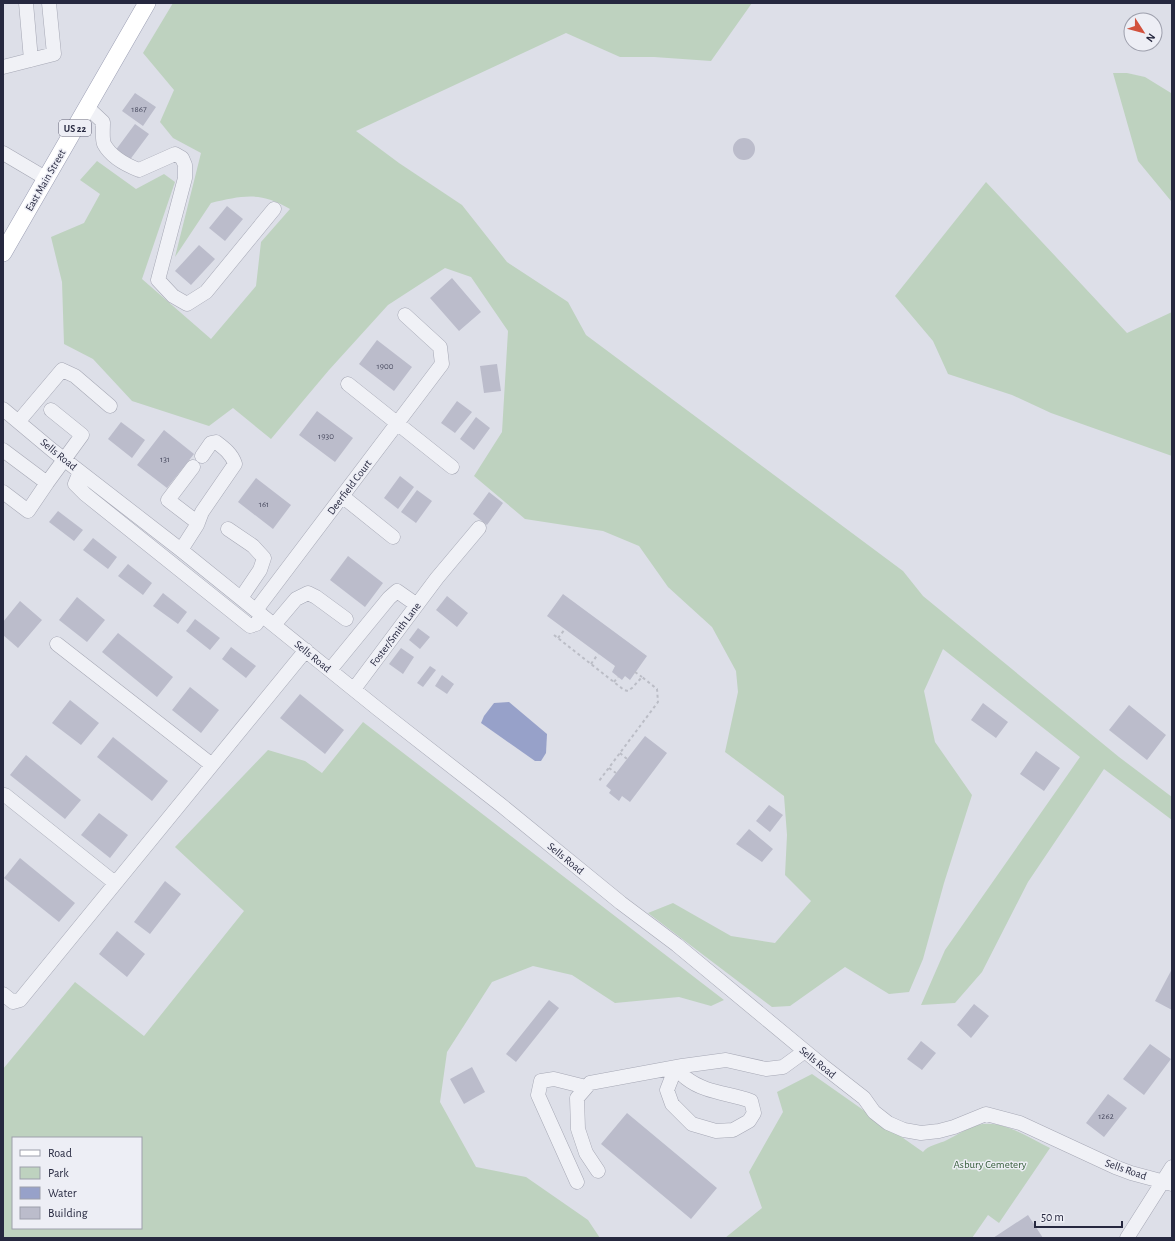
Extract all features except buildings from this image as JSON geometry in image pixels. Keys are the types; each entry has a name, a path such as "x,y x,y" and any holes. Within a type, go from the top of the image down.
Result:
{"main road":[{"name":"East Main Street","path":"3,253 147,3"}],"street":[{"path":"26,3 32,60"},
{"path":"3,67 54,54 50,3"},
{"path":"88,106 103,122 104,143 113,154 126,165 139,170 174,154 182,158 185,165 185,178 158,280 173,296 188,304 206,292 274,210"},
{"path":"3,153 47,179"},
{"name":"Deerfield Court","path":"259,613 342,496 442,364 440,347 405,315"},
{"path":"19,421 62,370 75,376 110,406"},
{"path":"348,384 452,467"},
{"name":"Sells Road","path":"3,409 80,472 194,560 622,903 677,945 864,1098 874,1112 888,1123 904,1130 921,1133 939,1131 954,1127 986,1114 997,1116 1020,1122 1131,1173 1168,1182"},
{"path":"3,492 28,511 82,435 51,410"},
{"path":"181,550 198,523 202,512 235,464 233,457 228,451 216,442 211,443 202,456"},
{"path":"3,450 47,483"},
{"path":"193,467 168,500 198,523"},
{"path":"80,472 76,484 85,494 250,626 256,624 259,613"},
{"path":"342,496 393,537"},
{"path":"114,517 124,506"},
{"name":"Foster/Smith Lane","path":"354,689 437,578 479,528"},
{"path":"228,529 253,546 264,558 260,570 241,598"},
{"path":"149,545 158,533"},
{"path":"184,573 194,560"},
{"path":"218,600 227,587"},
{"path":"330,670 389,598 397,591 417,605"},
{"path":"274,625 296,599 308,593 316,597 346,619"},
{"path":"57,644 212,765"},
{"path":"3,994 13,1002 20,1000 306,650"},
{"path":"5,795 115,883"},
{"path":"598,1171 586,1153 578,1129 577,1098 590,1082 726,1060 766,1069 783,1067 805,1051"},
{"path":"676,1067 685,1078 702,1088 751,1101 754,1113 749,1121 733,1130 716,1131 692,1124 672,1104 667,1090 676,1067"},
{"path":"577,1182 538,1095 541,1081 554,1079 586,1087"},
{"path":"1127,1238 1168,1182 1172,1167"}],"path":[{"path":"558,638 565,629"},
{"path":"554,635 624,690 628,691 642,677"},
{"path":"591,664 598,654"},
{"path":"599,781 658,702 657,689 635,672"},
{"path":"614,682 618,677"},
{"path":"620,753 627,759"},
{"path":"609,768 616,774"}],"green space":[{"path":"173,3 752,3 711,61 654,57 620,57 566,33 356,131 399,163 462,205 507,262 568,302 586,335 903,571 923,596 1119,757 1172,797 1172,820 1104,769 1028,882 982,972 955,1003 921,1005 945,950 1080,757 943,649 924,691 935,742 972,795 944,883 923,959 909,992 889,994 845,967 790,1006 772,1007 648,913 673,903 731,936 775,943 811,901 785,875 787,835 784,796 725,752 738,692 736,671 712,627 668,587 639,546 603,531 525,519 474,476 502,432 508,331 471,277 445,268 388,305 329,370 271,439 233,408 209,426 132,401 93,359 64,344 62,282 51,237 84,223 100,194 80,180 97,161 136,189 164,174 175,182 142,279 211,339 256,286 261,242 290,209 269,199 260,197 232,198 211,203 175,257 201,153 173,138 160,122 174,90 143,53"},
{"path":"1113,73 1127,73 1145,77 1171,93 1172,219 1171,201 1138,161"},
{"path":"986,182 1127,333 1172,312 1172,456 1051,413 1012,395 948,374 933,341 895,296"},
{"path":"363,722 724,1000 711,1006 679,997 615,1003 572,975 533,966 492,982 447,1052 440,1102 476,1167 526,1177 588,1220 600,1238 3,1238 3,1069 75,982 144,1036 244,911 175,847 268,750 305,761 322,773"},
{"name":"Asbury Cemetery","path":"812,1074 923,1152 931,1146 947,1140 970,1128 987,1124 1015,1130 1050,1148 999,1223 988,1215 972,1238 725,1238 762,1208 749,1172 783,1112 777,1092"}],"water":[{"path":"509,702 547,734 546,753 541,761 535,761 481,723 484,716 494,703"}]}
